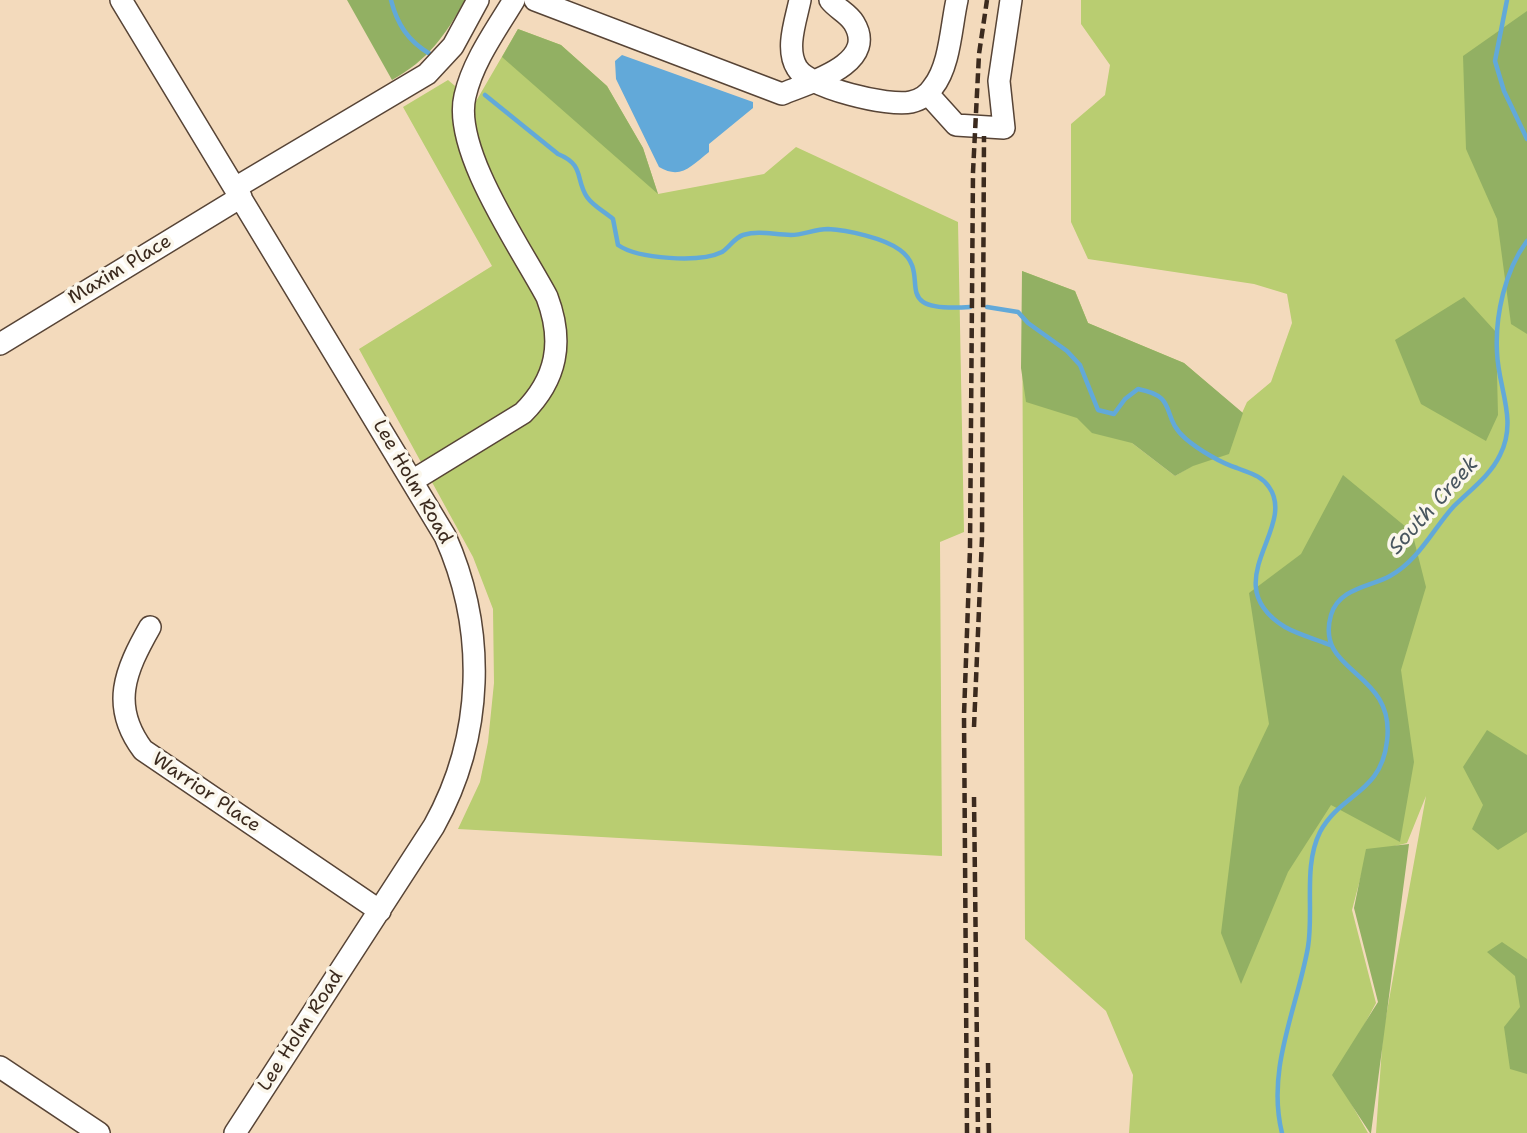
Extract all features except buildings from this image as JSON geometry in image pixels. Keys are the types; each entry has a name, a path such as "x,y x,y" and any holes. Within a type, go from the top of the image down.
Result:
{"street":[{"name":"Lee Holm Road","path":"121,0 454,555 472,631 474,695 462,762 449,797 380,911 235,1133"},
{"name":"Maxim Place","path":"0,344 427,74 453,46 478,0"},
{"path":"412,481 523,413 547,384 556,360 556,318 471,158 465,128 464,99 469,80 514,0"},
{"path":"535,0 782,94 843,67 852,60 859,37 846,14 830,0"},
{"path":"800,0 792,57 796,68 810,82 901,103 911,102 928,94 941,74 957,0"},
{"path":"928,94 956,125 1004,128 999,81 1011,0"},
{"path":"794,31 798,49 813,65 833,70 843,67"},
{"name":"Warrior Place","path":"149,626 132,658 125,692 125,720 143,750 380,911"},
{"path":"0,1067 99,1133"}],"green space":[{"path":"347,0 465,0 435,46 416,64 392,80"},
{"path":"1081,0 1527,0 1527,1133 1376,1133 1383,1033 1426,796 1407,843 1367,853 1352,910 1376,1003 1336,1077 1368,1133 1129,1133 1133,1075 1106,1011 1025,939 1022,271 1075,291 1088,323 1184,363 1242,413 1247,402 1271,382 1292,323 1287,294 1254,284 1088,259 1071,222 1071,124 1105,95 1110,65 1081,24","holes":["1132,443 1192,466 1175,476"]},
{"path":"1527,11 1527,334 1511,324 1497,219 1466,149 1463,56"},
{"path":"518,29 561,45 607,86 643,148 658,194 764,174 796,147 958,222 964,532 940,542 942,856 458,829 480,782 488,742 494,683 493,609 473,557 359,349 492,266 403,107 448,80 475,103"},
{"path":"518,29 561,45 607,86 643,148 658,194 502,57"},
{"path":"1022,271 1075,291 1088,323 1184,363 1243,413 1229,454 1193,466 1175,476 1132,443 1092,433 1077,418 1026,402 1021,368"},
{"path":"1464,297 1496,332 1498,415 1486,441 1421,404 1395,340"},
{"path":"1343,475 1412,532 1426,587 1401,670 1414,762 1400,842 1331,805 1288,872 1241,984 1221,933 1239,787 1269,724 1249,593 1301,554"},
{"path":"1487,730 1527,755 1527,832 1498,850 1472,829 1483,805 1463,767"},
{"path":"1409,844 1370,1133 1332,1075 1378,1002 1354,908 1366,849"},
{"path":"1502,942 1527,959 1527,1074 1510,1069 1504,1027 1520,1007 1515,976 1487,952"}],"water":[{"path":"622,55 753,102 753,108 709,144 709,152 691,166 680,172 667,171 659,167 616,79 615,61"}],"waterway":[{"path":"391,0 405,31 430,54"},
{"name":"South Creek","path":"1507,0 1495,61 1504,91 1527,139"},
{"path":"485,95 572,163 587,197 613,219 618,245 627,250 669,258 699,258 722,252 743,235 791,235 823,229 845,231 875,238 900,250 910,260 919,298 928,304 970,307"},
{"name":"South Creek","path":"1282,1133 1278,1109 1280,1062 1308,947 1310,874 1315,845 1329,819 1369,783 1377,772 1387,741 1386,718 1380,700 1334,650 1329,634 1331,615 1335,606 1348,594 1390,576 1409,562 1446,515 1496,463 1507,429 1506,404 1498,365 1500,309 1507,279 1527,241"},
{"path":"987,307 1018,312 1028,323 1067,351 1080,365 1098,410 1114,414 1125,399 1138,389 1151,393 1165,402 1178,431 1191,443 1217,460 1254,475 1266,483 1275,503 1274,520 1256,574 1257,592 1265,610 1285,627 1330,645"}],"railway":[{"path":"967,1133 964,715 970,549 973,172 979,54 987,0"},
{"path":"974,727 982,538 984,136"},
{"path":"974,797 978,1133"},
{"path":"988,1063 989,1133"}]}
